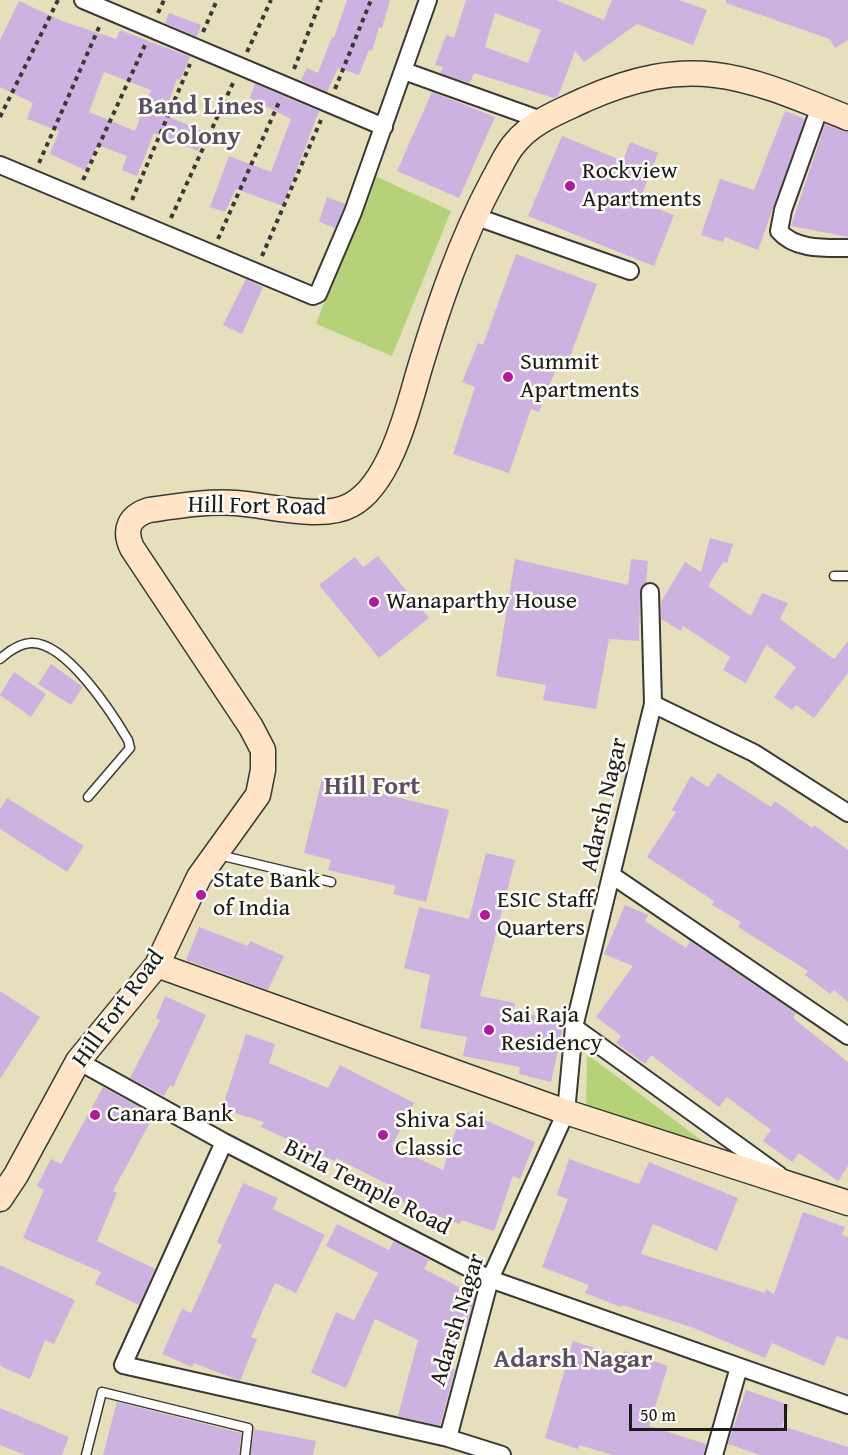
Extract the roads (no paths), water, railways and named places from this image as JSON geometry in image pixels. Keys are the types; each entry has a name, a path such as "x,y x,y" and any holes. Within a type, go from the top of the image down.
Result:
{"main road":[{"name":"Hill Fort Road","path":"0,1199 16,1175 78,1061 157,965 200,877 258,795 263,770 263,750 251,727 132,548 127,537 128,527 139,513 179,506 235,503 316,512 351,506 376,483 407,412 439,304 474,216 513,145 528,129 541,120 608,90 660,75 694,71 743,78 848,118"},
{"path":"157,965 566,1112 848,1203"}],"street":[{"path":"83,0 384,127"},
{"path":"0,165 307,294 318,294 354,212 428,0"},
{"path":"404,71 541,120"},
{"path":"820,107 783,210 779,231 787,241 800,245 848,248"},
{"path":"474,216 630,271"},
{"name":"Adarsh Nagar","path":"448,1438 490,1279 566,1112 574,1027 613,876 653,704 650,591"},
{"path":"653,704 754,753 848,813"},
{"path":"613,876 848,1036"},
{"path":"574,1027 791,1184"},
{"name":"Birla Temple Road","path":"78,1061 224,1142 490,1279 848,1405"},
{"path":"224,1142 123,1365 448,1438 502,1455"},
{"path":"714,1455 739,1367"}],"lane":[{"path":"834,576 848,576"},
{"path":"0,659 15,647 31,643 43,645 54,650 99,693 128,740 130,748 88,797"},
{"path":"216,854 332,882"},
{"path":"86,1455 102,1392 248,1428 244,1455"}],"place":[{"name":"Rockview Apartments","path":"570,186"},
{"name":"Summit Apartments","path":"508,377"},
{"name":"Wanaparthy House","path":"374,602"},
{"name":"State Bank of India","path":"201,895"},
{"name":"ESIC Staff Quarters","path":"485,915"},
{"name":"Sai Raja Residency","path":"489,1030"},
{"name":"Canara Bank","path":"95,1115"},
{"name":"Shiva Sai Classic","path":"383,1135"}],"district":[{"name":"Band Lines Colony","path":"201,122"},
{"name":"Hill Fort","path":"372,787"},
{"name":"Adarsh Nagar","path":"573,1360"}]}
